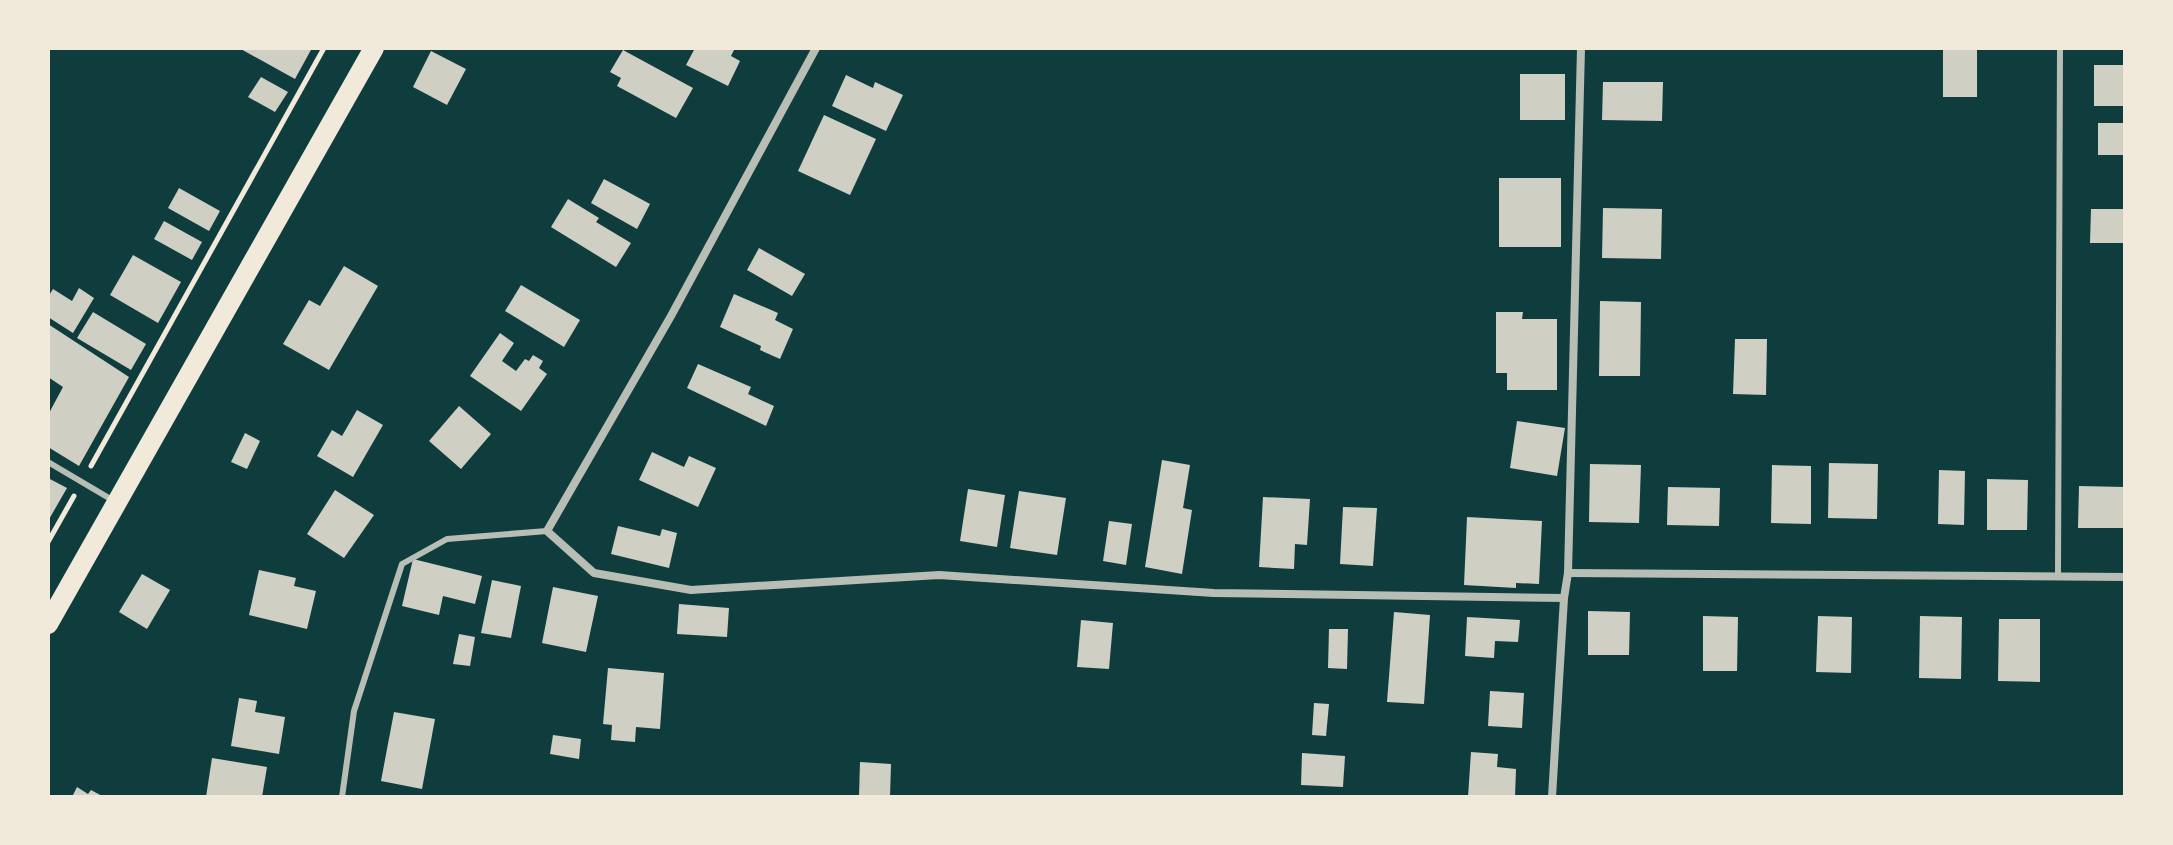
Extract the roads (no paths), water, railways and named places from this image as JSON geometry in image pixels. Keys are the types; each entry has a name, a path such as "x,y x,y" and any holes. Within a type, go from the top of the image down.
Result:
{"main road":[{"path":"48,624 374,48"}],"street":[{"path":"816,48 671,316 547,531 594,573 691,590 939,575 1214,593 1564,598"},
{"path":"1552,797 1568,573 1581,48"},
{"path":"1568,573 2125,577"}],"lane":[{"path":"2058,575 2060,48"},
{"path":"48,462 117,503"},
{"path":"342,797 354,711 402,564 447,539 547,531"}]}
